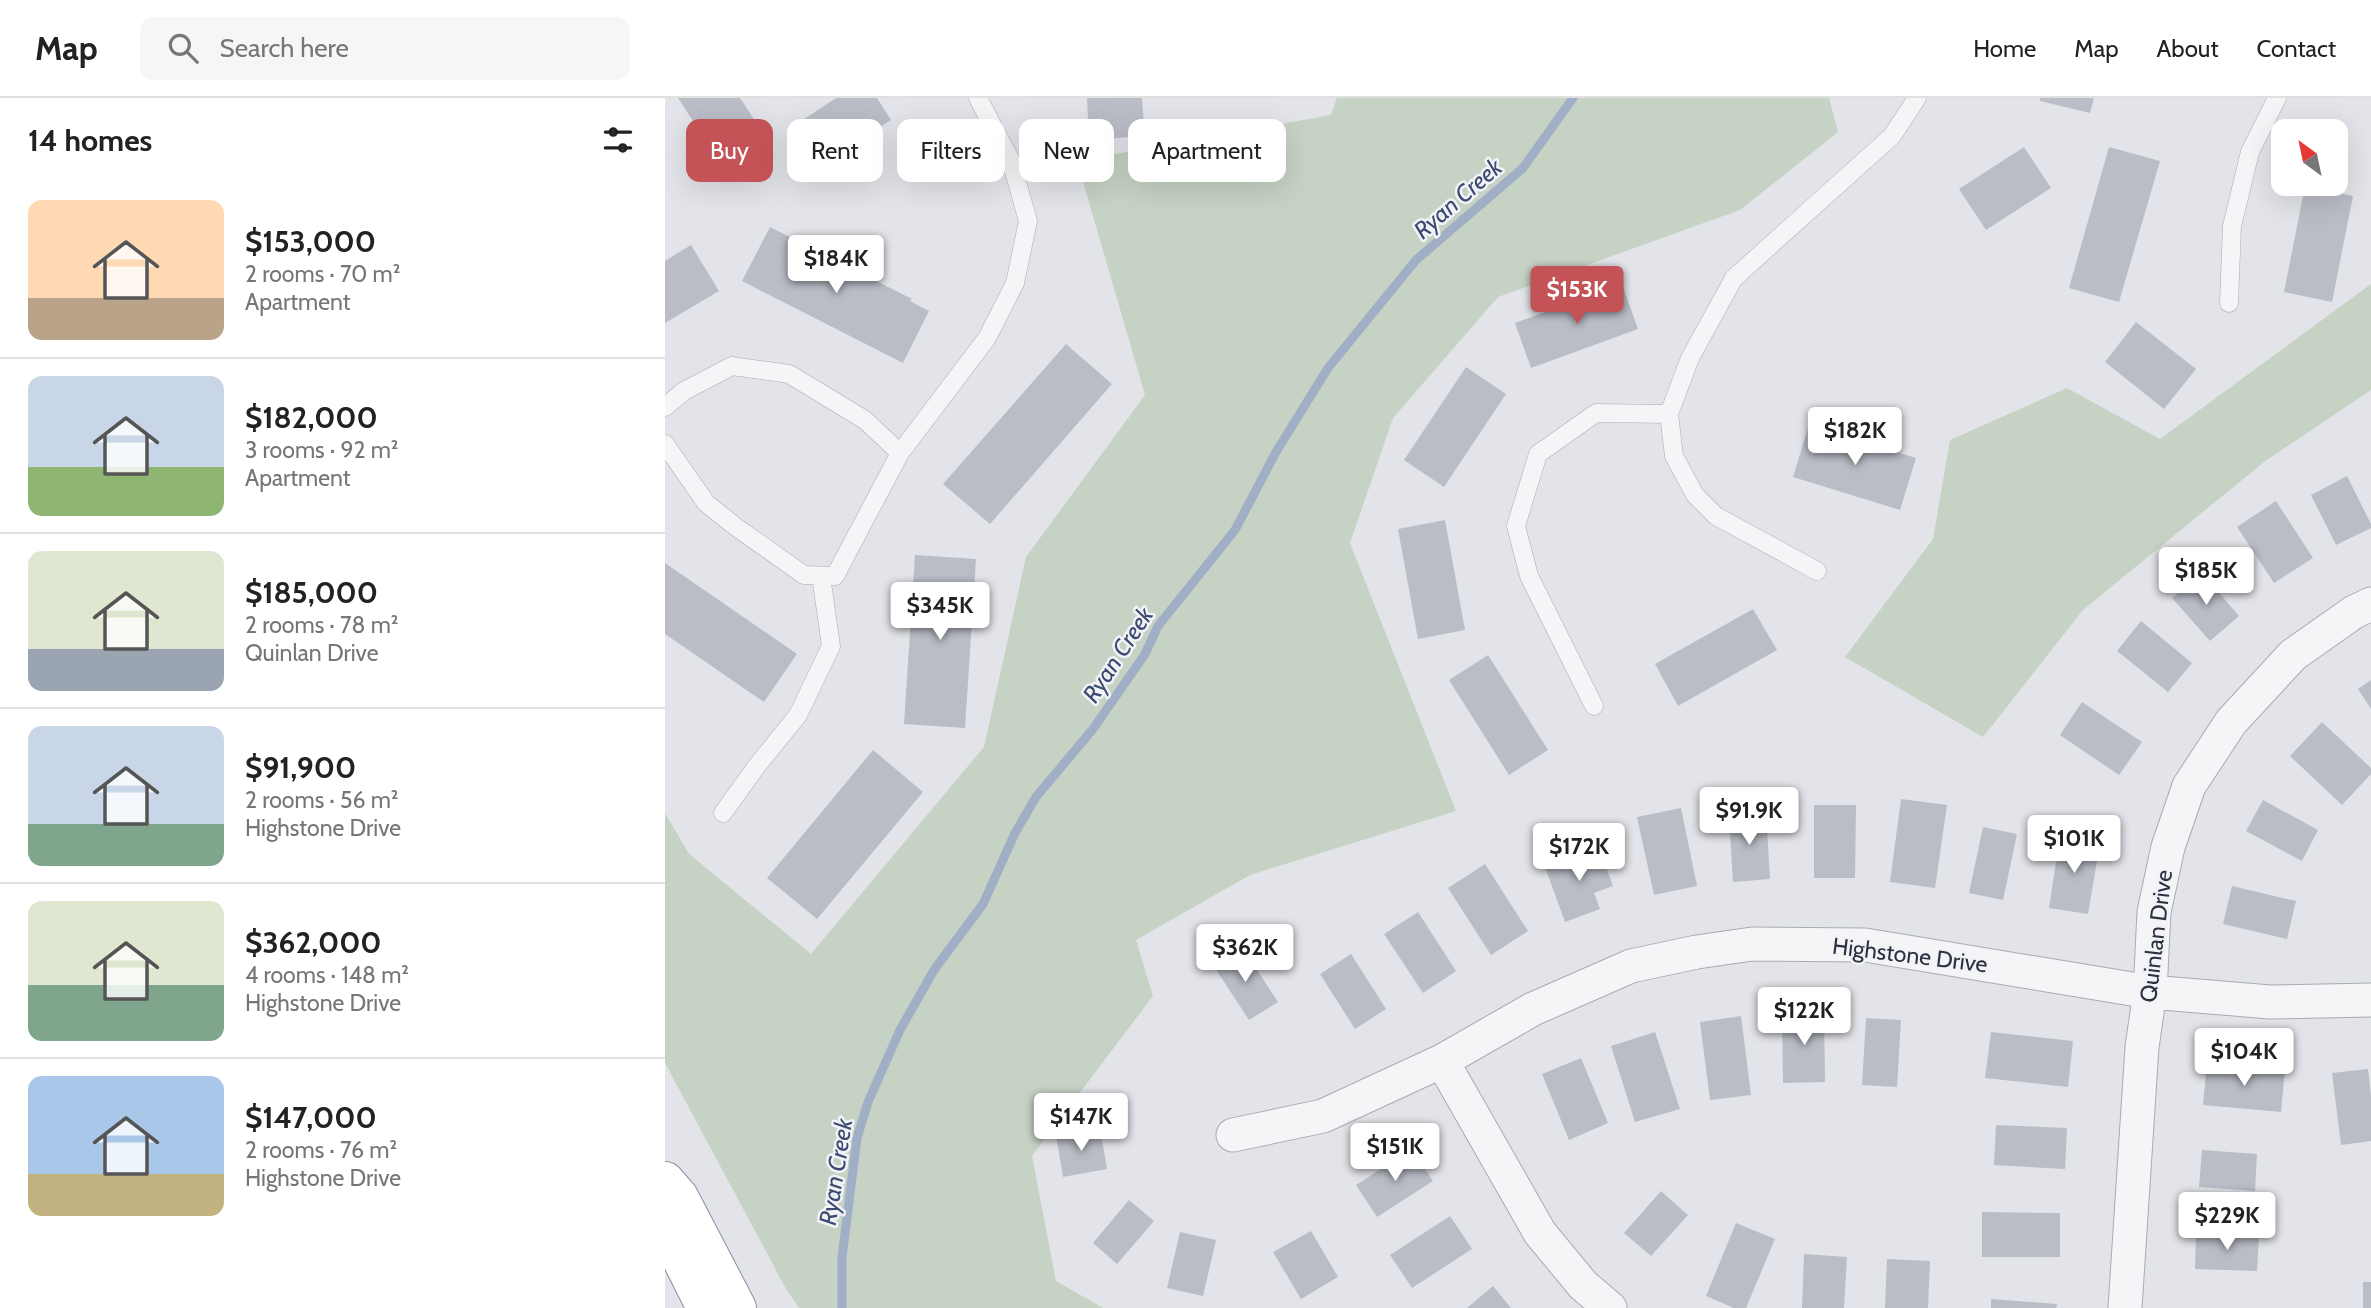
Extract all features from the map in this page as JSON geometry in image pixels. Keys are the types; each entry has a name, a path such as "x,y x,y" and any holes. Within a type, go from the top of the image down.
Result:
{"highway":[{"path":"665,1181 680,1197 737,1308"},
{"path":"665,1226 706,1308"}],"street":[{"name":"Quinlan Drive","path":"2125,1308 2142,1047 2150,992 2154,912 2168,847 2189,786 2231,722 2293,655 2354,612 2371,604"},
{"name":"Highstone Drive","path":"1233,1135 1323,1116 1442,1061 1533,1009 1631,966 1752,944 1865,945 2150,992 2270,1002 2371,1000"},
{"path":"1442,1061 1540,1233 1583,1285 1610,1308"}],"lane":[{"path":"665,444 706,503 736,527 804,575 835,576 900,453 987,338 1015,284 1028,221 1011,161 978,98"},
{"path":"1817,571 1716,516 1695,495 1674,456 1669,414 1690,358 1734,278 1892,136 1917,98"},
{"path":"2229,303 2232,226 2250,152 2277,98"},
{"path":"665,407 684,391 732,366 789,374 865,420 900,453"},
{"path":"1594,706 1529,576 1516,526 1538,454 1596,413 1669,414"},
{"path":"723,813 798,715 831,646 821,576"}],"green space":[{"path":"1337,98 1829,98 1838,132 1740,210 1498,297 1393,418 1350,543 1456,811 1250,875 1136,940 1153,996 1032,1156 1056,1281 1103,1308 799,1308 785,1287 665,1063 665,813 689,854 811,954 984,747 1026,557 1145,395 1083,182 1114,182 1114,154 1128,152 1128,182 1286,182 1286,123 1331,115"},
{"path":"2371,284 2371,390 2264,462 2083,610 1983,737 1845,657 1933,539 1950,440 2067,388 2160,439"}],"building":[{"path":"678,98 740,98 754,119 692,119"},
{"path":"836,98 877,98 891,120 883,125 883,119 804,119"},
{"path":"1087,98 1142,98 1144,119 1128,119 1128,137 1114,138 1114,119 1088,119"},
{"path":"2040,98 2094,98 2090,113 2040,101"},
{"path":"2024,147 2051,188 1986,230 1959,189"},
{"path":"2109,147 2160,161 2119,302 2069,288"},
{"path":"2303,196 2353,196 2332,302 2284,292"},
{"path":"770,227 912,299 910,301 929,311 903,363 742,281"},
{"path":"691,245 719,291 665,323 665,261"},
{"path":"1622,284 1638,329 1531,368 1515,323"},
{"path":"2136,322 2196,369 2164,409 2105,362"},
{"path":"1066,344 1112,384 990,524 943,484"},
{"path":"1466,367 1506,394 1444,487 1404,460"},
{"path":"1809,425 1916,458 1900,510 1793,477"},
{"path":"2347,476 2371,528 2336,545 2311,495"},
{"path":"2276,501 2313,558 2274,583 2237,527"},
{"path":"1445,520 1465,630 1418,639 1398,529"},
{"path":"915,555 976,559 965,728 904,724"},
{"path":"665,563 797,654 764,702 665,634"},
{"path":"2202,573 2239,616 2210,641 2172,598"},
{"path":"1753,609 1777,650 1678,706 1655,664"},
{"path":"2141,621 2192,663 2168,692 2117,651"},
{"path":"1488,655 1548,750 1509,775 1449,680"},
{"path":"2371,680 2371,709 2358,689"},
{"path":"2082,702 2142,742 2119,775 2060,735"},
{"path":"2322,722 2371,768 2371,774 2342,805 2290,756"},
{"path":"873,750 923,792 817,919 767,878"},
{"path":"1901,799 1947,805 1935,888 1890,882"},
{"path":"2263,800 2318,830 2302,861 2246,831"},
{"path":"1814,805 1856,805 1855,878 1814,878"},
{"path":"1681,808 1697,886 1654,895 1637,817"},
{"path":"1766,813 1770,879 1733,882 1729,815"},
{"path":"1983,827 2017,834 2003,900 1969,893"},
{"path":"2060,836 2100,843 2088,914 2049,908"},
{"path":"1599,847 1613,886 1594,893 1600,909 1565,922 1545,867"},
{"path":"1485,864 1528,931 1491,955 1448,888"},
{"path":"2232,886 2296,901 2287,939 2223,924"},
{"path":"1418,912 1456,971 1423,993 1384,934"},
{"path":"1242,947 1278,1002 1249,1020 1213,965"},
{"path":"1351,954 1386,1009 1355,1029 1320,974"},
{"path":"1824,1011 1825,1082 1783,1083 1782,1012"},
{"path":"1741,1016 1751,1095 1710,1100 1700,1022"},
{"path":"1866,1018 1901,1020 1897,1087 1862,1085"},
{"path":"1655,1032 1680,1109 1635,1122 1611,1046"},
{"path":"1991,1032 2073,1041 2068,1087 1985,1078"},
{"path":"1581,1058 1608,1123 1569,1140 1542,1074"},
{"path":"2207,1063 2285,1070 2281,1112 2203,1105"},
{"path":"2368,1069 2371,1141 2341,1145 2332,1073"},
{"path":"1996,1125 2067,1128 2065,1169 1994,1165"},
{"path":"1100,1128 1107,1169 1063,1177 1056,1136"},
{"path":"1412,1149 1433,1181 1377,1217 1356,1185"},
{"path":"2202,1150 2257,1154 2255,1191 2199,1187"},
{"path":"1661,1191 1688,1215 1651,1256 1624,1233"},
{"path":"1129,1200 1154,1221 1117,1264 1093,1243"},
{"path":"1982,1212 2060,1213 2060,1257 1982,1257"},
{"path":"1450,1216 1472,1249 1412,1288 1390,1255"},
{"path":"1736,1223 1775,1239 1746,1308 1734,1308 1706,1296"},
{"path":"1311,1231 1338,1277 1301,1299 1273,1252"},
{"path":"1180,1232 1216,1240 1203,1296 1167,1288"},
{"path":"2196,1234 2259,1236 2257,1271 2195,1269"},
{"path":"1804,1254 1847,1257 1844,1308 1802,1308"},
{"path":"1887,1259 1930,1261 1928,1308 1885,1308"},
{"path":"2363,1282 2371,1282 2371,1308 2363,1308"},
{"path":"1493,1286 1511,1308 1467,1308"},
{"path":"1991,1299 2057,1304 2056,1308 1991,1308"}],"waterway":[{"name":"Ryan Creek","path":"842,1308 842,1257 857,1138 868,1102 900,1030 934,970 983,904 1015,833 1036,797 1093,729 1145,654 1158,626 1235,530 1276,452 1328,368 1416,260 1523,168 1573,98"}]}
